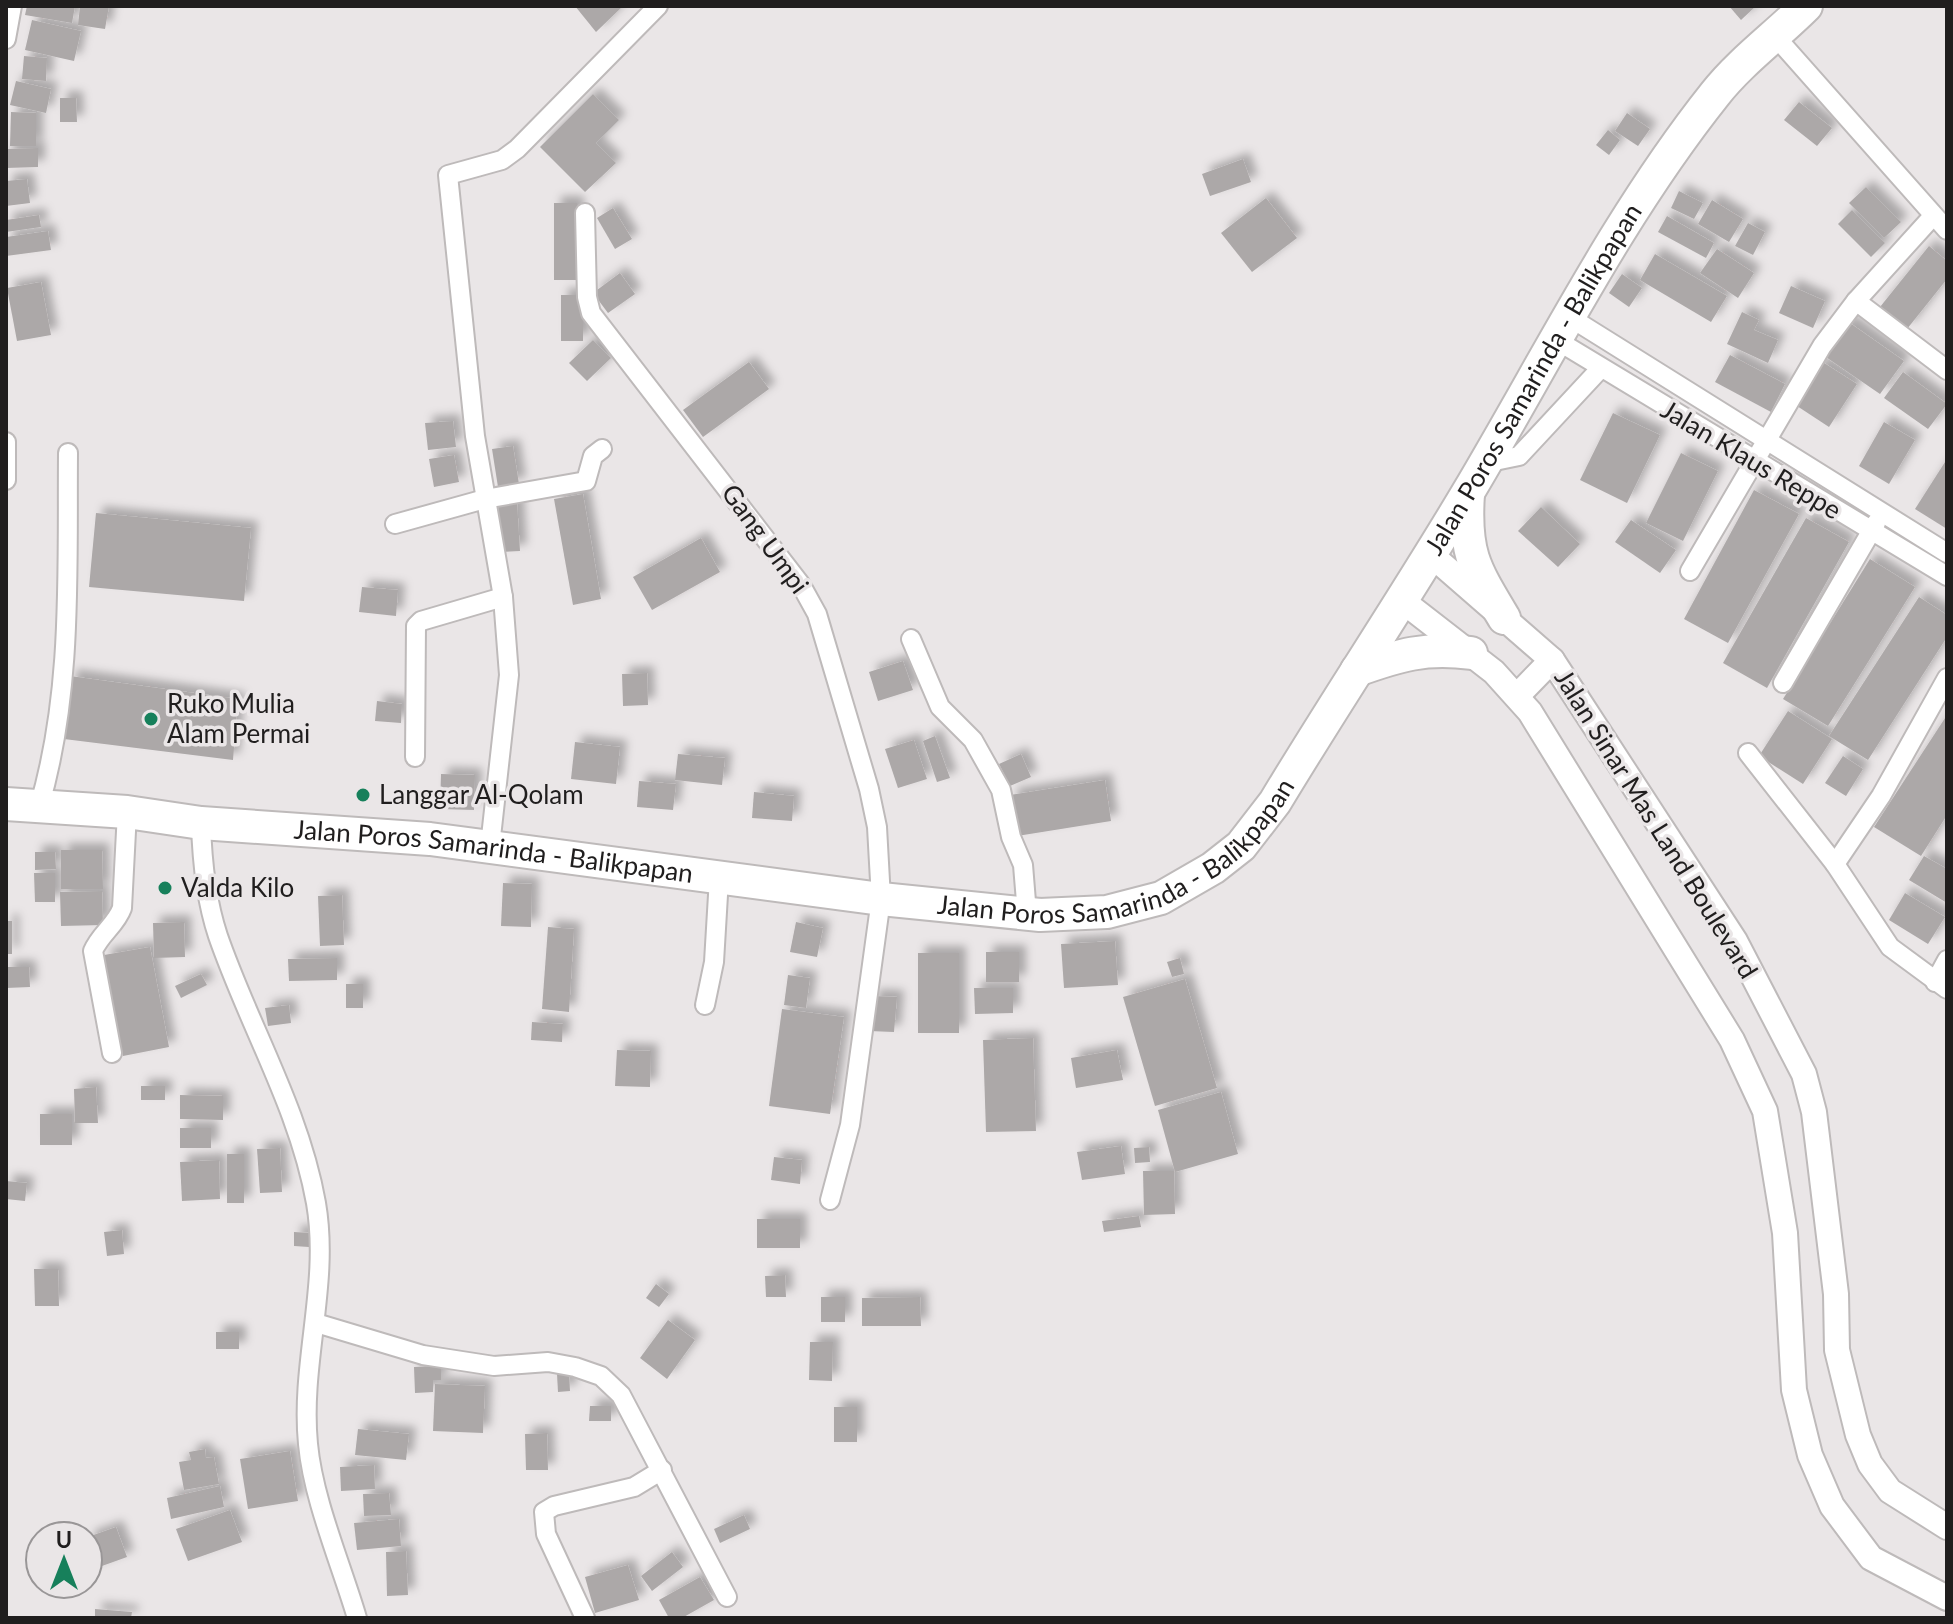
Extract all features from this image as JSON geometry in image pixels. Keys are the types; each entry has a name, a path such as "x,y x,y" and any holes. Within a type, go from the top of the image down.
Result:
{"highway":[{"name":"Jalan Poros Samarinda - Balikpapan","path":"6,804 127,812 201,823 490,846 881,899 1027,914 1083,914 1136,907 1161,898 1213,868 1241,846 1275,802 1468,494 1536,370 1564,330 1637,204 1716,92 1806,6"},
{"path":"1468,494 1465,534 1471,559 1504,618"},
{"path":"1357,670 1407,652 1443,649 1471,653"}],"street":[{"path":"6,39 12,6"},
{"path":"490,846 509,675 503,597 475,436 448,175 502,160 517,149 658,6"},
{"path":"1775,36 1947,230"},
{"name":"Gang Umpi","path":"585,213 587,297 591,313 801,585 817,614 869,789 877,827 881,899 850,1125 830,1200"},
{"path":"1690,571 1822,346 1856,301 1933,216"},
{"path":"1856,301 1947,370"},
{"name":"Jalan Klaus Reppe","path":"1564,330 1623,350 1947,553"},
{"name":"Jalan Klaus Reppe","path":"1564,330 1604,372 1947,576"},
{"path":"1484,463 1519,456 1623,350"},
{"path":"6,442 6,480"},
{"path":"395,524 485,499 586,481 593,456 602,449"},
{"path":"39,807 53,758 66,635 68,453"},
{"path":"1783,683 1882,514"},
{"name":"Jalan Sinar Mas Land Boulevard","path":"1429,553 1552,660 1735,941 1804,1074 1821,1162 1836,1294 1837,1350 1858,1435 1870,1464 1890,1491 1947,1527"},
{"path":"415,757 416,626 421,621 503,597"},
{"name":"Jalan Sinar Mas Land Boulevard","path":"1400,599 1471,653 1517,696 1584,796 1724,1028 1765,1111 1785,1233 1794,1390 1810,1455 1832,1506 1871,1558 1947,1598"},
{"path":"911,639 940,707 973,740 1001,790 1011,837 1023,865 1027,914"},
{"path":"1517,696 1552,660"},
{"path":"1835,864 1881,796 1947,678"},
{"path":"1748,753 1835,864 1890,947 1941,985 1947,960"},
{"path":"112,1053 93,951 97,941 118,919 122,908 127,812"},
{"path":"201,823 205,878 218,935 283,1089 309,1168 321,1240 307,1398 308,1445 357,1618"},
{"path":"705,1005 713,972 719,878"},
{"path":"316,1323 423,1355 494,1366 548,1362 601,1376 621,1395 727,1597"},
{"path":"585,1618 546,1534 544,1512 554,1506 634,1487 662,1470"}],"building":[{"path":"27,6 75,6 72,23 25,15"},
{"path":"80,6 109,6 105,29 78,25"},
{"path":"575,6 623,6 596,32"},
{"path":"1729,6 1756,6 1741,20"},
{"path":"32,20 81,31 74,61 25,50"},
{"path":"24,56 47,58 46,81 22,79"},
{"path":"16,81 51,89 46,113 10,105"},
{"path":"593,94 619,120 596,143 616,163 585,192 540,147"},
{"path":"60,98 76,98 77,122 60,122"},
{"path":"1799,102 1832,128 1817,146 1784,120"},
{"path":"11,112 36,113 36,146 10,146"},
{"path":"1627,113 1650,129 1638,146 1615,131"},
{"path":"1608,130 1620,140 1609,155 1596,145"},
{"path":"38,148 38,167 6,168 6,149"},
{"path":"1243,159 1251,182 1210,196 1202,174"},
{"path":"27,179 30,203 6,206 6,181"},
{"path":"1866,187 1901,222 1884,238 1849,203"},
{"path":"1679,191 1703,203 1694,219 1671,208"},
{"path":"1266,198 1297,238 1252,272 1221,233"},
{"path":"1712,200 1743,219 1729,242 1698,224"},
{"path":"554,203 577,203 577,280 554,280"},
{"path":"613,208 632,239 615,249 597,218"},
{"path":"1852,210 1885,243 1871,257 1838,224"},
{"path":"39,215 41,227 6,232 6,220"},
{"path":"1667,216 1714,243 1706,258 1658,232"},
{"path":"1748,223 1765,232 1753,255 1735,246"},
{"path":"48,231 51,250 6,256 6,237"},
{"path":"1929,246 1947,261 1947,279 1907,329 1880,307"},
{"path":"1717,249 1754,273 1738,298 1700,273"},
{"path":"1655,254 1727,296 1711,322 1640,280"},
{"path":"620,273 635,294 608,313 593,293"},
{"path":"1622,274 1642,288 1629,307 1609,293"},
{"path":"41,282 51,335 17,341 7,288"},
{"path":"1791,286 1825,301 1813,328 1779,313"},
{"path":"561,295 583,295 583,341 561,341"},
{"path":"1742,312 1759,320 1754,330 1778,340 1768,363 1727,344"},
{"path":"1847,321 1904,361 1880,394 1823,355"},
{"path":"593,340 611,358 587,381 569,363"},
{"path":"1730,355 1785,384 1771,412 1715,382"},
{"path":"1821,361 1857,384 1829,427 1794,404"},
{"path":"749,362 769,389 703,437 683,410"},
{"path":"1903,372 1947,404 1928,429 1884,398"},
{"path":"1613,413 1660,435 1627,503 1580,480"},
{"path":"453,421 456,447 428,450 425,423"},
{"path":"1884,422 1915,440 1889,484 1859,466"},
{"path":"513,446 519,484 498,487 492,449"},
{"path":"1681,453 1718,471 1683,541 1646,523"},
{"path":"454,455 459,482 434,487 429,459"},
{"path":"1945,462 1947,464 1947,529 1915,509"},
{"path":"1754,490 1799,514 1728,643 1684,619"},
{"path":"583,494 601,599 573,605 554,499"},
{"path":"517,502 520,551 500,552 498,503"},
{"path":"1541,507 1580,544 1558,567 1518,531"},
{"path":"96,513 251,528 244,601 89,587"},
{"path":"1806,518 1849,542 1767,688 1723,663"},
{"path":"1631,520 1676,550 1660,573 1615,542"},
{"path":"701,538 720,572 652,610 633,577"},
{"path":"1870,559 1915,587 1828,726 1783,699"},
{"path":"362,587 398,590 396,616 359,612"},
{"path":"1919,597 1947,615 1947,637 1868,760 1829,736"},
{"path":"903,661 913,690 878,701 869,672"},
{"path":"647,673 648,705 623,706 622,674"},
{"name":"Ruko Mulia Alam Permai","path":"70,676 238,699 233,760 64,739"},
{"path":"377,701 402,704 401,723 375,721"},
{"path":"1788,711 1832,739 1803,784 1759,756"},
{"path":"1947,715 1947,815 1921,856 1874,827"},
{"path":"935,736 950,778 937,782 923,741"},
{"path":"914,740 927,779 898,788 885,749"},
{"path":"575,742 620,747 616,784 571,779"},
{"path":"678,754 725,758 722,785 675,780"},
{"path":"1021,754 1031,777 1010,786 999,764"},
{"path":"1843,756 1863,769 1846,796 1825,783"},
{"path":"441,774 475,775 474,810 440,809"},
{"path":"1105,780 1111,821 1017,836 1010,795"},
{"path":"639,781 676,784 673,810 637,807"},
{"path":"754,792 794,796 792,821 752,818"},
{"path":"61,850 102,850 103,889 61,889"},
{"path":"35,852 55,852 56,869 35,870"},
{"path":"1924,856 1947,869 1947,903 1909,880"},
{"path":"34,873 55,873 55,902 35,902"},
{"path":"503,883 532,884 531,927 501,926"},
{"path":"102,891 103,925 61,926 60,892"},
{"path":"1905,893 1945,917 1928,944 1889,920"},
{"path":"342,895 344,945 320,946 318,896"},
{"path":"6,921 12,921 12,954 6,954"},
{"path":"184,922 185,957 154,958 153,923"},
{"path":"796,922 823,928 817,957 790,952"},
{"path":"548,927 574,929 569,1012 542,1009"},
{"path":"1115,941 1118,985 1064,988 1061,944"},
{"path":"150,947 169,1047 123,1056 104,955"},
{"path":"986,952 1019,952 1019,982 986,982"},
{"path":"918,953 959,953 959,1033 918,1033"},
{"path":"337,958 337,980 289,981 288,959"},
{"path":"1180,958 1184,974 1172,977 1167,962"},
{"path":"6,967 29,967 30,987 6,988"},
{"path":"201,974 207,985 181,998 175,986"},
{"path":"788,975 810,978 806,1008 784,1005"},
{"path":"1185,979 1217,1088 1155,1106 1123,997"},
{"path":"346,984 363,984 363,1008 346,1008"},
{"path":"974,988 1013,988 1013,1013 975,1014"},
{"path":"872,996 897,997 894,1032 869,1031"},
{"path":"289,1005 291,1023 268,1026 265,1008"},
{"path":"782,1009 844,1017 830,1114 769,1106"},
{"path":"532,1022 563,1024 562,1042 531,1040"},
{"path":"1033,1038 1036,1131 986,1132 983,1040"},
{"path":"617,1050 651,1051 650,1087 615,1086"},
{"path":"1117,1050 1123,1080 1076,1088 1071,1058"},
{"path":"141,1086 165,1086 165,1100 141,1100"},
{"path":"96,1087 98,1123 75,1123 74,1089"},
{"path":"1221,1092 1238,1154 1175,1172 1158,1110"},
{"path":"180,1095 223,1096 223,1120 180,1119"},
{"path":"40,1114 72,1114 72,1145 40,1145"},
{"path":"180,1128 211,1128 211,1148 180,1148"},
{"path":"1121,1146 1125,1174 1082,1180 1077,1152"},
{"path":"1149,1147 1150,1162 1135,1163 1134,1148"},
{"path":"280,1148 282,1192 260,1193 257,1149"},
{"path":"227,1154 244,1154 244,1203 227,1203"},
{"path":"774,1157 802,1160 800,1184 771,1180"},
{"path":"219,1160 220,1199 182,1201 180,1162"},
{"path":"1143,1171 1174,1171 1175,1214 1144,1215"},
{"path":"6,1181 27,1183 25,1201 6,1199"},
{"path":"1139,1216 1141,1227 1104,1232 1102,1221"},
{"path":"757,1219 800,1219 800,1248 757,1248"},
{"path":"122,1230 124,1254 107,1256 104,1232"},
{"path":"294,1232 310,1233 309,1247 294,1246"},
{"path":"34,1269 58,1269 59,1306 35,1306"},
{"path":"785,1275 786,1297 766,1297 765,1276"},
{"path":"656,1284 669,1294 659,1307 646,1298"},
{"path":"821,1297 845,1297 845,1322 821,1322"},
{"path":"920,1297 921,1326 862,1326 862,1298"},
{"path":"668,1320 695,1340 667,1379 640,1358"},
{"path":"216,1332 239,1332 239,1349 216,1349"},
{"path":"810,1342 833,1342 832,1381 809,1380"},
{"path":"441,1366 441,1380 433,1380 433,1392 415,1393 414,1367"},
{"path":"569,1373 570,1391 558,1392 557,1374"},
{"path":"435,1384 485,1386 483,1433 433,1431"},
{"path":"590,1406 611,1406 611,1421 589,1421"},
{"path":"834,1407 857,1407 857,1442 834,1442"},
{"path":"358,1429 409,1434 406,1460 355,1455"},
{"path":"547,1433 548,1470 526,1470 525,1434"},
{"path":"205,1449 206,1458 214,1457 219,1484 184,1490 179,1462 191,1460 189,1452"},
{"path":"290,1451 298,1501 248,1509 240,1459"},
{"path":"374,1465 375,1489 341,1491 340,1467"},
{"path":"220,1486 224,1507 171,1519 167,1498"},
{"path":"389,1493 391,1515 364,1516 363,1494"},
{"path":"230,1510 242,1542 188,1561 176,1529"},
{"path":"744,1515 750,1529 720,1543 714,1529"},
{"path":"399,1519 401,1546 357,1550 354,1523"},
{"path":"116,1527 127,1557 104,1565 104,1531"},
{"path":"406,1551 408,1595 387,1596 386,1552"},
{"path":"672,1552 683,1567 652,1591 641,1576"},
{"path":"628,1565 639,1600 595,1613 585,1577"},
{"path":"700,1577 714,1600 682,1618 669,1618 659,1600"},
{"path":"95,1609 132,1612 131,1618 95,1618"}],"place":[{"name":"Ruko Mulia Alam Permai","path":"151,719"},
{"name":"Langgar Al-Qolam","path":"363,795"},
{"name":"Valda Kilo","path":"165,888"}]}
